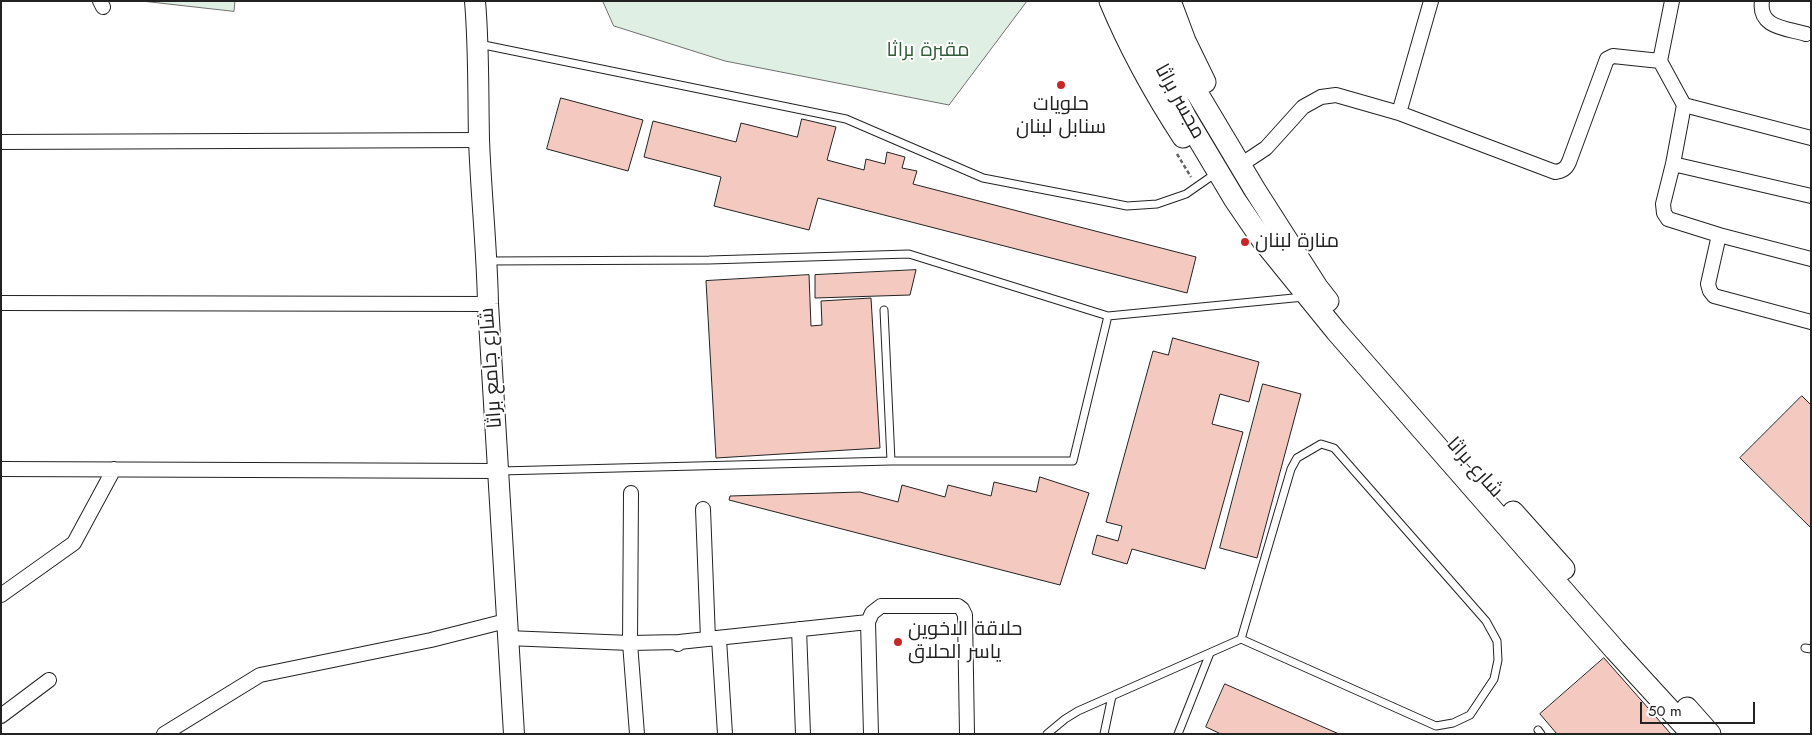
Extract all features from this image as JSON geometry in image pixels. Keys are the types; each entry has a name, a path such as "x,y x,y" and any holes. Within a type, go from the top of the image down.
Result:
{"main road":[{"path":"1128,1 1119,24 1157,98 1209,178 1272,235"},
{"name":"مجسر براثا","path":"1128,1 1184,71 1255,190"},
{"name":"مجسر براثا","path":"1128,1 1186,118 1236,200"},
{"path":"1170,1 1185,41 1217,105 1248,160 1272,235"},
{"name":"شارع براثا","path":"1255,190 1272,235 1307,297 1602,635 1692,734"},
{"name":"شارع براثا","path":"1236,200 1272,235 1318,287 1362,344 1530,530 1653,672 1710,734"}],"street":[{"name":"شارع جامع براثا","path":"475,1 479,44 479,140 506,629 514,734"},
{"path":"1399,113 1431,1"},
{"path":"1672,1 1660,61 1684,105 1663,204 1664,213 1668,219 1719,235 1811,258"},
{"path":"1762,1 1762,14 1768,23 1806,34"},
{"path":"1248,160 1266,148 1303,107 1320,97 1336,95 1399,113 1554,172 1560,171 1569,162 1607,58 1614,56 1660,61"},
{"path":"1684,105 1811,138"},
{"path":"1,142 479,140"},
{"path":"1673,164 1811,196"},
{"path":"1719,235 1708,284 1714,296 1811,322"},
{"path":"1,303 488,304"},
{"path":"1,469 498,471"},
{"path":"1,595 74,543 114,470"},
{"path":"631,493 630,644 637,734"},
{"path":"703,509 713,639 725,734"},
{"path":"871,734 868,622 872,613 881,606 958,606 962,609 965,615 966,734"},
{"path":"164,734 260,676 430,640 506,629 630,644 679,643 868,622"},
{"path":"800,629 803,734"},
{"path":"1,716 49,680"}],"lane":[{"path":"479,44 846,119 983,178 1092,200 1127,206 1157,204 1186,194 1209,178"},
{"path":"487,261 710,260 909,254 1108,316 1307,297"},
{"path":"884,310 891,461"},
{"path":"498,471 891,461 1072,461 1108,316"},
{"path":"1047,734 1065,718 1241,639 1436,726 1453,724 1470,715 1494,678 1498,660 1497,641 1486,621 1334,448 1321,444 1297,458 1291,469 1241,639"},
{"path":"1178,734 1210,653"},
{"path":"1104,734 1112,696"}],"green space":[{"path":"142,1 235,1 234,11"},
{"name":"مقبرة براثا","path":"603,1 1027,1 949,105 725,61 614,26"}],"building":[{"path":"561,98 643,120 628,171 547,149"},
{"path":"802,119 836,127 827,160 864,170 866,159 885,164 887,152 905,157 902,168 917,171 913,184 1196,257 1187,293 818,198 809,230 714,206 721,177 644,157 653,121 736,142 741,123 797,137"},
{"path":"916,270 910,295 815,298 815,275"},
{"path":"809,275 811,326 822,325 821,301 871,298 880,448 716,458 706,281"},
{"path":"1173,338 1259,362 1249,402 1220,394 1212,424 1243,432 1205,569 1132,549 1127,564 1092,554 1097,535 1118,541 1122,526 1106,522 1153,351 1168,355"},
{"path":"1263,384 1301,394 1257,558 1220,548"},
{"path":"1802,396 1811,405 1811,528 1740,458"},
{"path":"1040,477 1089,493 1060,585 729,500 730,496 860,492 898,502 902,485 945,497 948,485 991,496 994,482 1036,492"},
{"path":"1604,658 1671,734 1557,734 1540,714"},
{"path":"1225,684 1339,734 1221,734 1206,727"}],"place":[{"name":"حلويات سنابل لبنان","path":"1061,85"},
{"name":"منارة لبنان","path":"1245,242"},
{"name":"حلاقة الاخوين ياسر الحلاق","path":"898,642"}]}
